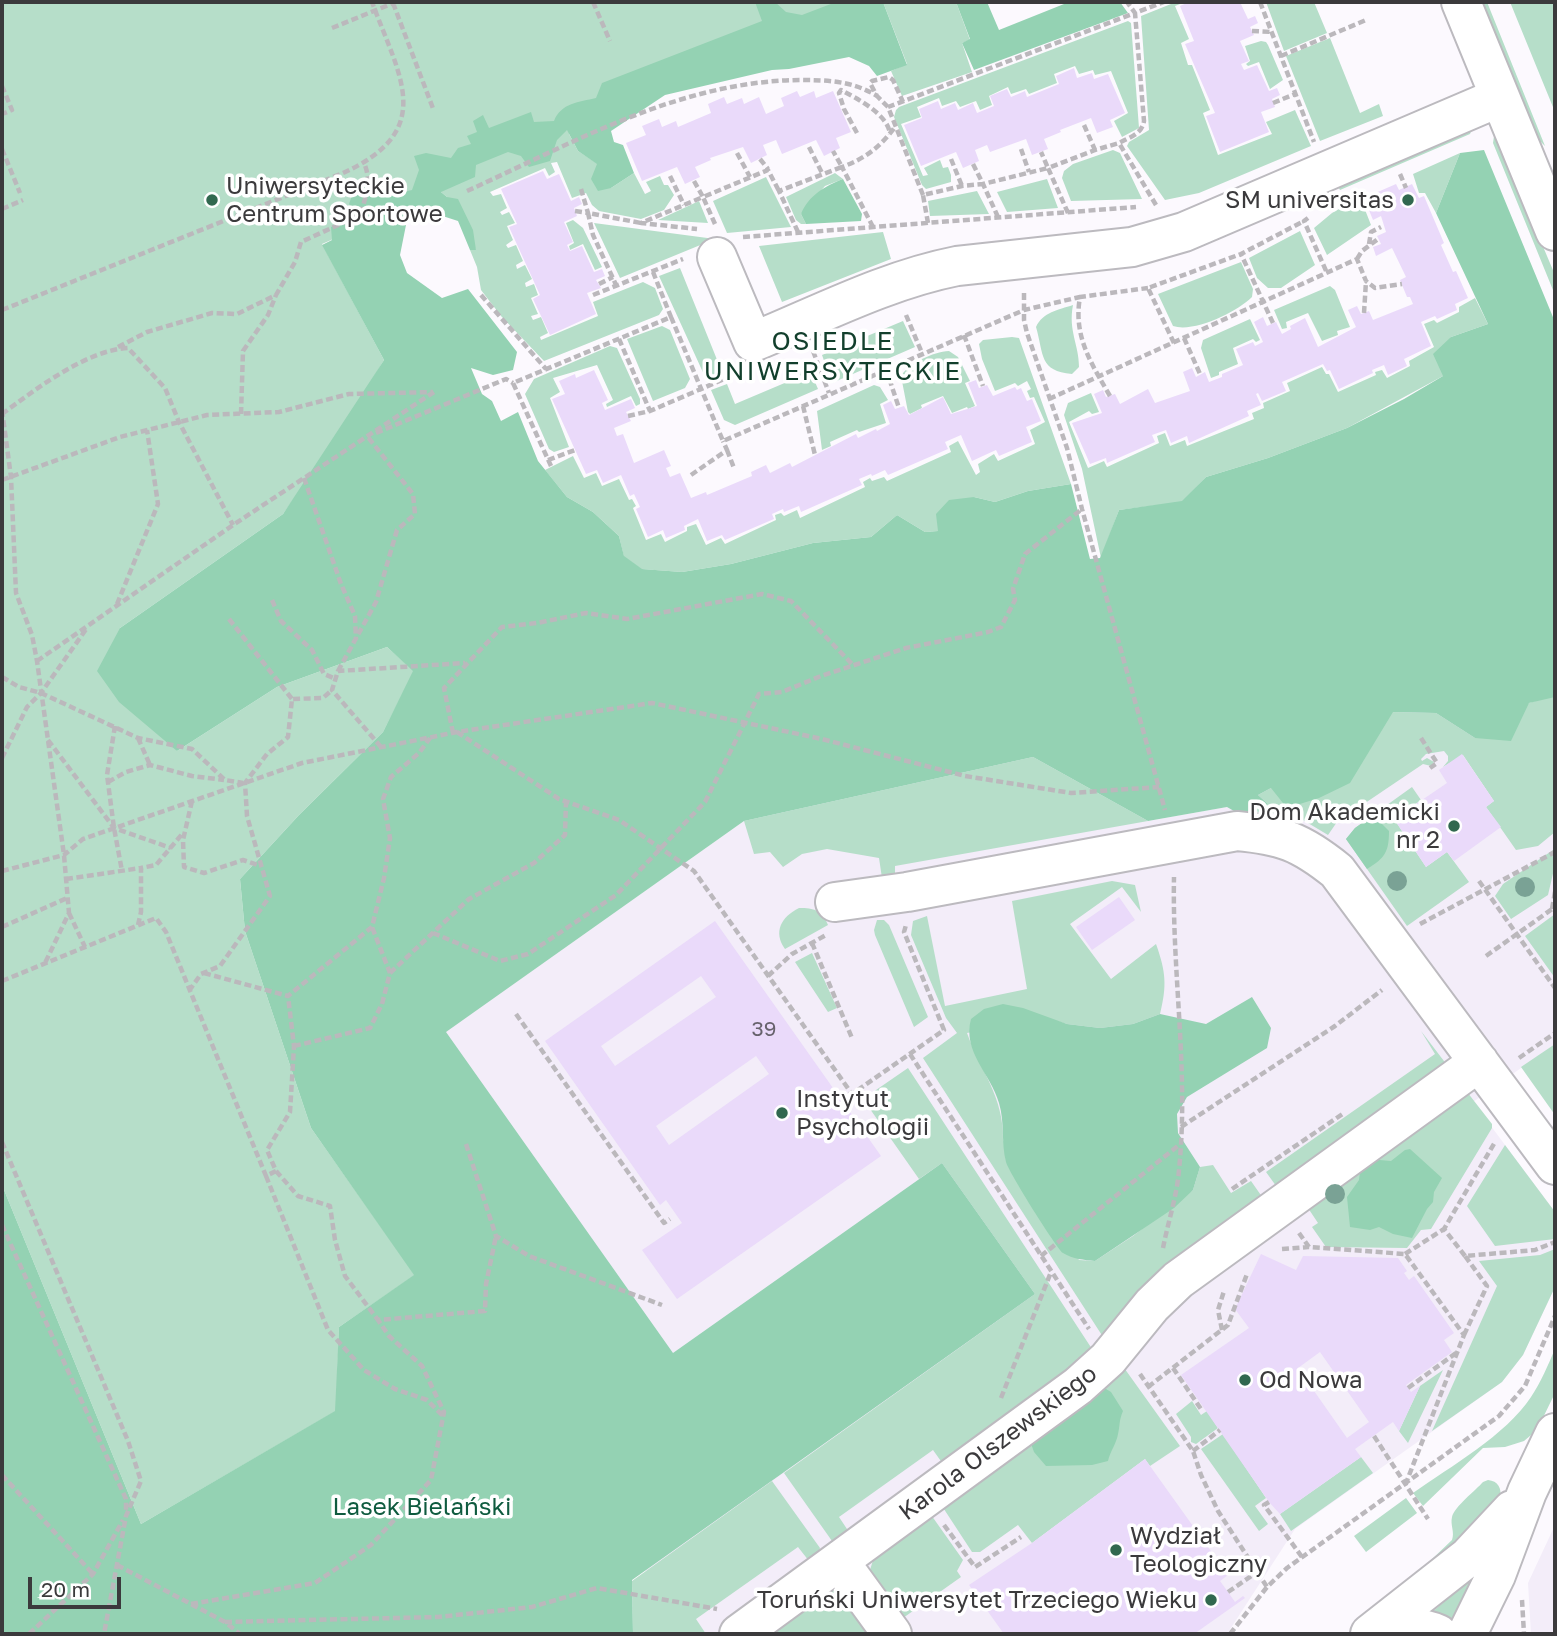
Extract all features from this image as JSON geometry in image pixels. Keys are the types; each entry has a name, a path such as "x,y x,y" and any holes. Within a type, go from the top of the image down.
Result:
{"street":[{"path":"1461,2 1500,97 1542,163 1555,231"},
{"path":"712,243 753,342 932,271 1132,247 1184,232 1304,206 1500,97"},
{"path":"835,902 907,892 1237,831 1271,834 1298,844 1321,858 1349,886 1496,1063 1555,1165"},
{"name":"Karola Olszewskiego","path":"753,1624 1078,1385 1114,1352 1152,1305 1178,1280 1496,1063"},
{"path":"1467,1634 1555,1433"},
{"path":"1373,1632 1468,1557 1527,1492"},
{"path":"839,1561 892,1634"},
{"path":"1489,1588 1491,1634"},
{"path":"1373,1632 1408,1627 1438,1634"}],"path":[{"path":"2,310 343,173 363,163 382,148 400,124 404,100 402,84 372,2"},
{"path":"332,27 394,2 434,110"},
{"path":"593,2 610,41"},
{"path":"923,195 1048,168 1119,143 1138,133 1143,128 1144,121 1135,13 1127,2"},
{"path":"888,107 1164,2"},
{"path":"1261,2 1317,149"},
{"path":"1281,56 1366,20"},
{"path":"1252,31 1272,33"},
{"path":"877,96 870,83 872,80 889,77 903,102"},
{"path":"467,191 637,114 699,93 738,84 828,80 861,86 888,107 923,195 928,223"},
{"path":"2,86 12,110 2,114"},
{"path":"857,133 844,109 839,93 841,90 884,119 890,134"},
{"path":"1273,103 1295,93"},
{"path":"1084,125 1095,150"},
{"path":"779,191 863,159 896,127"},
{"path":"1119,143 1156,206"},
{"path":"809,147 823,175"},
{"path":"2,149 20,193"},
{"path":"1021,149 1029,172"},
{"path":"834,151 873,227"},
{"path":"1041,152 1068,213"},
{"path":"737,153 750,177"},
{"path":"760,159 798,232"},
{"path":"951,159 962,186"},
{"path":"241,414 243,351 268,315 295,262 301,242 360,215 368,190 368,172 363,163"},
{"path":"973,164 998,217"},
{"path":"1387,179 1412,168"},
{"path":"641,223 768,170"},
{"path":"1399,173 1406,188"},
{"path":"670,176 684,205"},
{"path":"694,181 703,197 712,243"},
{"path":"581,189 593,235 617,287"},
{"path":"2,209 23,200"},
{"path":"593,295 653,272 712,243 798,232 1163,205"},
{"path":"1110,396 1080,337 1077,323 1080,297 1148,288 1241,254 1304,206 1327,273"},
{"path":"575,211 641,223 712,243"},
{"path":"1369,244 1371,232 1381,227"},
{"path":"1049,399 1357,259 1369,244 1378,239"},
{"path":"1241,254 1273,323"},
{"path":"1357,259 1366,281 1364,313"},
{"path":"1023,261 1024,320 1067,448 1162,798"},
{"path":"653,272 671,317"},
{"path":"599,284 613,277"},
{"path":"1366,281 1375,288 1402,284"},
{"path":"892,285 922,353"},
{"path":"1148,288 1174,343"},
{"path":"85,947 69,913 64,855 37,662 32,635 16,593 11,477 2,412 60,373 147,332 212,313 237,314 276,295"},
{"path":"481,295 546,369"},
{"path":"801,322 829,393"},
{"path":"964,335 983,386"},
{"path":"619,338 650,411"},
{"path":"1184,338 1200,374"},
{"path":"628,416 650,411 744,370 753,342"},
{"path":"114,349 128,348 165,388 179,422 233,525"},
{"path":"886,369 899,408"},
{"path":"367,436 506,379 513,383"},
{"path":"2,481 120,437 207,415 279,412 348,394 433,392 233,525 37,662"},
{"path":"803,406 815,455"},
{"path":"116,605 158,504 147,430"},
{"path":"292,699 323,698 332,690 338,671 376,602 397,530 415,514 413,494 367,436"},
{"path":"723,441 734,468"},
{"path":"548,460 575,450"},
{"path":"691,475 727,450"},
{"path":"304,478 341,584 355,615 356,641"},
{"path":"433,933 500,961 528,954 616,895 705,802 759,694 782,692 906,648 1001,627 1015,600 1013,589 1025,554 1082,509"},
{"path":"853,665 791,601 762,594 627,619 586,613 502,627 444,688 455,732 566,801 619,820 694,871 852,1094 944,1030 904,932 907,922"},
{"path":"272,600 281,621 312,650 324,674 336,679"},
{"path":"189,991 204,973 220,966 270,896 247,816 245,783 267,754 288,737 292,699 229,619"},
{"path":"2,758 27,706 41,693 89,625"},
{"path":"338,671 466,663"},
{"path":"2,677 19,687 41,693 138,738 192,749 225,780"},
{"path":"332,690 381,747"},
{"path":"2,871 64,855 83,839 302,763 455,732 652,703 822,739 965,776 1071,793 1159,787"},
{"path":"115,726 108,782 122,871"},
{"path":"390,973 372,927 390,838 383,799 391,777 419,753 431,737"},
{"path":"138,738 150,765"},
{"path":"1421,738 1436,759 1437,764 1430,768"},
{"path":"47,739 114,828 171,848"},
{"path":"108,782 126,772 150,765 192,776 245,783"},
{"path":"191,801 183,840 184,867 204,873 243,860 261,866"},
{"path":"294,1046 370,1028 382,1004 390,973 469,899 534,863 565,835 566,801"},
{"path":"66,879 156,865 185,831"},
{"path":"1161,1255 1179,1170 1180,1145 1181,1074 1173,909 1174,842"},
{"path":"1416,926 1555,852"},
{"path":"137,926 141,912 141,868"},
{"path":"1479,881 1555,988"},
{"path":"1486,956 1553,909 1555,892"},
{"path":"2,926 67,898"},
{"path":"45,963 69,913"},
{"path":"2,981 156,918 166,932 328,1330 365,1370 395,1389 427,1399 443,1417"},
{"path":"288,996 372,927"},
{"path":"812,943 852,1038"},
{"path":"204,973 288,996"},
{"path":"1180,1127 1335,1026 1384,989"},
{"path":"191,1604 315,1583 371,1545 431,1480 444,1412 422,1366 389,1336 345,1276 335,1240 330,1206 298,1196 276,1171 267,1150 290,1112 294,1046 288,996"},
{"path":"516,1014 664,1223 670,1219"},
{"path":"1496,1063 1555,1033"},
{"path":"910,1054 1051,1272 1114,1352 1149,1387 1193,1451 1214,1505 1267,1587"},
{"path":"1232,1189 1345,1113"},
{"path":"1282,1250 1309,1247 1405,1254 1444,1229 1496,1140"},
{"path":"2,1142 128,1441 141,1480 126,1516 93,1574 29,1634"},
{"path":"378,1320 485,1311 486,1284 496,1236 466,1144"},
{"path":"1041,1256 1180,1145"},
{"path":"266,1176 276,1171"},
{"path":"2,1225 126,1499 126,1516 104,1634"},
{"path":"1406,1484 1457,1352 1487,1286 1444,1229"},
{"path":"1300,1235 1309,1247"},
{"path":"496,1236 529,1256 662,1305"},
{"path":"1465,1256 1535,1250 1555,1242"},
{"path":"1405,1254 1464,1335"},
{"path":"1149,1387 1228,1325 1250,1264"},
{"path":"996,1410 1051,1272"},
{"path":"1222,1330 1218,1310 1223,1293"},
{"path":"1230,1634 1267,1587 1302,1557 1499,1416 1525,1386 1555,1316"},
{"path":"1408,1388 1457,1352"},
{"path":"1173,1368 1201,1409 1203,1406"},
{"path":"1193,1451 1220,1430"},
{"path":"1374,1436 1428,1519"},
{"path":"2,1475 93,1574"},
{"path":"925,1498 975,1567 1021,1537"},
{"path":"1269,1502 1264,1505 1302,1557"},
{"path":"117,1564 225,1622 240,1634"},
{"path":"1228,1592 1257,1572"},
{"path":"225,1622 438,1617 533,1607 597,1588 697,1607 753,1624"}],"shaded area":[{"path":"1555,709 1555,1044 1473,1102 1555,1212 1555,1287 1523,1355 1502,1382 1295,1529 1227,1634 669,1634 445,1032 744,821 1033,757 1148,821 1237,805 1371,712"},
{"path":"1555,1525 1555,1634 1531,1634 1528,1583"}],"green space":[{"path":"2,2 865,2 569,134 578,151 598,164 611,188 634,173 645,194 651,191 646,182 660,176 664,185 668,185 674,195 664,210 641,219 599,211 592,205 586,193 572,198 557,162 551,163 555,172 549,176 545,168 490,192 493,196 501,194 507,208 500,212 502,215 509,212 515,223 507,226 513,240 506,245 508,248 516,245 523,261 516,265 517,269 525,265 532,279 525,283 526,287 534,284 538,295 531,298 538,314 531,316 533,320 541,317 548,333 540,337 541,340 598,316 593,302 643,282 655,288 663,309 659,315 544,361 501,316 481,290 477,267 470,250 476,250 447,197 441,192 322,244 384,360 337,438 283,514 120,628 177,751 277,687 387,647 414,671 383,732 299,815 240,879 245,931 311,1128 415,1275 339,1327 336,1411 141,1524 2,1185"},
{"name":"Lasek Bielański","path":"755,2 775,2 786,12 802,15 836,2 883,2 907,65 877,76 869,66 849,57 772,70 665,95 611,131 614,142 623,145 634,173 611,188 598,191 591,179 597,164 578,151 567,130 557,140 550,161 529,167 521,156 508,152 476,165 475,177 441,192 447,197 458,199 473,230 476,250 470,250 458,221 424,210 407,220 400,255 407,273 442,298 468,289 517,352 513,370 493,375 471,368 482,394 492,401 501,421 518,412 538,461 567,497 593,512 619,536 624,556 642,569 682,572 731,564 813,543 871,537 897,515 925,532 938,531 936,514 949,500 974,497 995,502 1028,491 1071,484 1090,559 1100,558 1119,510 1182,501 1206,477 1268,458 1347,428 1443,376 1433,354 1451,337 1488,324 1436,213 1460,153 1484,150 1555,322 1555,697 1529,703 1511,741 1475,738 1436,713 1393,712 1350,783 1319,798 1287,808 1271,788 1258,795 1267,803 1266,812 1234,811 1227,807 1148,821 1033,757 744,821 446,1032 673,1353 942,1163 1035,1294 632,1580 633,1634 2,1634 2,1185 141,1524 335,1411 339,1327 414,1275 311,1128 245,931 240,879 299,815 383,732 413,671 387,647 277,687 177,751 119,702 97,671 120,628 283,514 384,360 322,245 332,240 331,227 356,213 349,204 355,187 379,188 395,194 412,190 419,170 414,156 426,153 451,158 458,148 471,144 467,136 477,132 473,121 483,115 489,128 531,112 534,122 554,121 566,107 596,98 602,83 762,21"},
{"path":"883,2 956,2 970,40 962,43 972,72 902,96 891,71 907,64"},
{"path":"956,2 987,2 999,30 1069,2 1120,2 1128,13 974,70 962,43 970,39"},
{"path":"1176,2 1185,2 1175,6 1189,39 1181,43 1188,65 1192,65 1210,110 1203,113 1218,155 1272,134 1266,122 1295,110 1311,146 1199,193 1165,200 1127,146 1149,130 1141,16"},
{"path":"1266,2 1314,2 1327,33 1284,51"},
{"path":"1479,2 1487,2 1545,146 1534,135"},
{"path":"1510,2 1555,2 1555,112"},
{"path":"1128,21 1131,23 1139,128 1122,137 1114,121 1128,113 1111,71 1095,75 1093,70 1079,74 1075,66 1054,74 1057,83 1029,94 1026,89 1011,94 1008,87 989,96 992,105 980,110 976,101 960,107 956,101 942,106 939,98 917,107 921,117 901,124 923,176 928,175 924,168 940,160 943,168 948,167 951,175 951,182 926,189 922,185 894,117 899,107"},
{"path":"1330,38 1360,113 1379,104 1383,116 1320,141 1286,56"},
{"path":"1261,41 1268,45 1283,80 1270,89 1259,62 1248,66 1246,64 1250,61 1245,46"},
{"path":"1472,129 1470,134 1340,190 1335,181"},
{"path":"1494,136 1499,142 1555,275 1555,295 1493,143"},
{"path":"1113,150 1120,153 1142,199 1071,201 1062,178 1064,171 1073,164"},
{"path":"1460,153 1436,213 1425,193 1419,193 1413,174"},
{"path":"835,173 843,179 825,186 801,214 806,224 801,224 796,220 786,197"},
{"path":"766,177 791,227 727,233 713,201"},
{"path":"843,179 862,214 861,221 806,224 801,214 808,202 824,188"},
{"path":"1047,179 1058,208 1007,212 997,192"},
{"path":"977,191 989,214 930,216 928,201"},
{"path":"1360,197 1371,225 1327,255 1314,228 1332,213"},
{"path":"699,201 708,223 658,220"},
{"path":"573,220 583,228 602,267 595,270 583,244 570,250 569,246 574,243 566,223"},
{"path":"594,223 715,239 620,278"},
{"path":"1300,231 1315,265 1281,288 1268,288 1257,278 1249,258"},
{"path":"883,232 891,259 782,302 759,246"},
{"path":"1241,262 1253,289 1252,297 1215,320 1192,327 1173,326 1158,294"},
{"path":"680,268 722,372 706,379 659,276"},
{"path":"1330,286 1335,290 1350,327 1337,331 1338,335 1322,341 1308,313 1286,322 1287,328 1282,329 1274,310"},
{"path":"1475,298 1488,324 1451,337 1443,376 1347,428 1268,458 1206,477 1182,502 1119,510 1101,558 1082,469 1064,415 1068,403 1091,393 1099,412 1092,414 1089,411 1069,422 1088,468 1104,461 1107,467 1159,443 1157,436 1165,433 1170,446 1185,440 1187,446 1254,419 1252,413 1264,408 1263,403 1290,391 1287,383 1322,367 1326,374 1329,374 1338,392 1382,370 1387,378 1410,366 1409,361 1434,347 1424,324 1434,320 1437,323 1459,312 1459,307"},
{"path":"1073,305 1072,322 1079,367 1072,374 1048,365 1042,353 1036,327 1047,315"},
{"path":"1250,319 1260,340 1256,342 1253,339 1233,348 1238,364 1211,378 1201,348 1203,340"},
{"path":"903,321 915,347 832,383 822,355"},
{"path":"662,326 670,330 690,379 685,388 653,401 627,339"},
{"path":"1019,338 1071,484 1028,491 995,502 974,497 938,531 925,532 897,515 871,537 813,543 731,564 682,572 641,569 624,557 619,536 593,512 567,497 545,470 573,456 584,478 596,473 602,486 619,479 629,500 632,499 636,506 633,508 646,540 661,534 665,542 696,524 706,545 721,538 725,544 776,520 775,515 781,513 784,516 797,510 800,518 865,487 863,482 870,478 872,481 884,477 887,481 951,452 949,446 958,441 976,475 980,472 978,464 994,454 998,461 1035,444 1030,430 1045,422 1034,397 1030,398 1027,391 1031,389 1027,381 995,391 982,359 979,344 983,340"},
{"path":"610,346 617,348 640,404 636,406 631,396 607,407 606,404 613,400 597,365 553,378 560,392 550,398 569,447 554,452 549,449 525,394 534,379"},
{"path":"949,351 958,357 970,381 965,383 975,406 952,413 943,396 921,405 922,408 910,414 901,376 922,359"},
{"path":"809,368 818,389 735,425 724,420 711,390 727,384 735,404 787,382 786,377"},
{"path":"874,385 880,387 888,400 880,404 886,423 859,432 857,430 830,442 831,446 822,450 817,411"},
{"path":"1555,697 1555,832 1538,846 1516,850 1486,807 1494,801 1463,755 1443,767 1448,761 1444,751 1426,754 1421,759 1422,761 1427,758 1434,762 1431,766 1423,764 1337,822 1328,835 1298,817 1266,812 1267,803 1258,795 1271,788 1349,783 1392,712 1436,713 1475,738 1529,703"},
{"path":"1033,757 1148,821 895,866 895,878 882,878 879,858 827,849 802,854 783,867 770,852 754,854 744,821"},
{"path":"1412,787 1421,800 1394,819 1426,867 1447,852 1469,882 1407,926 1346,839 1355,828"},
{"path":"1375,814 1389,831 1388,844 1382,858 1367,869 1346,839 1355,828"},
{"path":"1553,850 1555,865 1548,895 1511,919 1495,896 1503,884"},
{"path":"1112,881 1135,885 1141,912 1122,887 1070,924 1111,979 1156,944 1164,979 1160,1014 1133,1024 1100,1028 1046,1018 967,1033 996,1098 1003,1140 1079,1260 1095,1261 1193,1190 1200,1167 1213,1165 1231,1193 1251,1181 1265,1201 1105,1340 923,1058 957,1033 946,1018 911,935 913,921 927,916 945,1006 1027,989 1012,901"},
{"path":"799,908 817,911 828,925 785,949 779,931 783,920"},
{"path":"1555,914 1555,978 1525,936"},
{"path":"877,920 884,920 889,925 928,1017 914,1027 875,935"},
{"path":"812,953 837,1008 828,1012 795,962"},
{"path":"1252,997 1271,1028 1267,1048 1187,1097 1177,1114 1178,1133 1200,1167 1193,1190 1174,1208 1095,1261 1063,1253 1006,1162 999,1103 970,1042 971,1019 984,1009 1003,1004 1023,1008 1067,1024 1100,1028 1133,1024 1160,1014 1206,1024"},
{"path":"1421,1031 1447,1065 1279,1190 1266,1172 1435,1054"},
{"path":"1555,1044 1555,1115 1521,1067"},
{"path":"908,1068 1094,1352 943,1464 933,1450 839,1517 849,1532 838,1543 832,1541 784,1473 1035,1294 942,1163 919,1179 863,1099"},
{"path":"1464,1088 1492,1124 1492,1128 1431,1229 1421,1230 1407,1248 1326,1247 1312,1227 1318,1223 1308,1208"},
{"path":"1505,1145 1555,1212 1555,1239 1495,1246 1467,1206"},
{"path":"1410,1149 1442,1178 1434,1192 1433,1202 1412,1238 1393,1234 1379,1227 1370,1230 1350,1227 1347,1197 1359,1180 1361,1164 1368,1159 1391,1161"},
{"path":"1555,1249 1555,1287 1523,1355 1502,1382 1432,1431 1497,1286 1479,1261 1540,1255"},
{"path":"1555,1349 1555,1393 1537,1430 1524,1441 1505,1447 1483,1448 1423,1506 1413,1493 1507,1425 1531,1397"},
{"path":"1122,1365 1180,1446 1150,1466 1145,1459 1032,1543 1018,1525 980,1552 972,1552 940,1503"},
{"path":"1443,1370 1408,1443 1399,1431 1420,1386"},
{"path":"1101,1386 1111,1392 1123,1411 1108,1461 1092,1465 1046,1466 1034,1452 1029,1438"},
{"path":"1192,1401 1201,1415 1207,1411 1218,1428 1196,1444 1191,1442 1191,1437 1176,1414"},
{"path":"1223,1434 1266,1498 1255,1506 1268,1524 1259,1531 1201,1449"},
{"path":"1361,1457 1373,1473 1291,1531 1280,1514"},
{"path":"1488,1480 1498,1486 1500,1498 1435,1567 1430,1561 1452,1540 1454,1513"},
{"path":"772,1481 820,1548 816,1562 809,1561 798,1547 696,1619 706,1634 633,1634 632,1581"},
{"path":"1406,1498 1417,1513 1366,1552 1354,1536"},
{"path":"929,1512 963,1560 957,1571 961,1577 903,1618 869,1573 876,1551"},
{"path":"1476,1575 1457,1624 1432,1612"},
{"path":"839,1587 872,1634 760,1634 821,1589"}],"building":[{"path":"1189,2 1240,2 1248,19 1255,16 1258,23 1250,27 1254,35 1240,41 1249,61 1241,64 1244,70 1257,65 1269,91 1277,88 1280,95 1272,99 1275,107 1261,112 1269,132 1220,152 1206,116 1215,113 1185,44 1194,41 1180,6"},
{"path":"1074,68 1077,78 1092,73 1094,79 1108,74 1125,113 1110,120 1113,127 1097,133 1091,118 1044,139 1048,149 1032,155 1026,139 990,152 987,145 975,150 979,161 963,168 956,152 921,166 904,125 922,118 919,109 938,101 941,109 955,103 958,110 973,103 977,113 994,106 990,96 1007,89 1011,97 1025,91 1027,97 1059,84 1056,76"},
{"path":"797,91 800,97 814,91 816,98 833,91 851,132 836,138 840,148 824,156 816,140 782,154 776,140 763,145 767,155 751,163 743,147 710,158 711,160 695,167 700,177 685,184 677,167 642,181 626,143 646,135 642,126 659,119 662,127 676,121 678,127 711,113 708,104 724,97 727,104 742,98 744,104 759,97 766,114 784,106 781,98"},
{"path":"543,171 547,179 559,174 571,201 579,197 582,204 574,208 577,216 564,222 573,242 567,245 570,251 582,246 594,272 602,269 605,276 596,280 601,288 587,293 596,314 550,335 533,299 540,295 509,227 517,224 501,189"},
{"path":"1396,184 1399,190 1412,184 1419,198 1424,196 1444,243 1441,245 1468,298 1455,304 1457,310 1437,319 1435,316 1421,322 1431,346 1404,359 1407,366 1388,375 1384,365 1339,389 1330,370 1327,371 1323,364 1282,382 1286,391 1262,401 1258,393 1256,394 1261,405 1247,411 1249,416 1189,443 1187,436 1171,443 1166,430 1152,435 1155,442 1107,463 1106,458 1090,464 1072,423 1102,413 1094,394 1103,390 1106,397 1115,394 1120,404 1148,389 1155,403 1190,391 1183,372 1192,368 1196,377 1205,372 1209,382 1222,377 1222,374 1243,365 1236,349 1253,342 1255,346 1263,342 1254,322 1263,317 1267,326 1276,322 1282,334 1305,318 1318,347 1356,327 1348,310 1357,306 1361,314 1369,311 1373,320 1413,304 1400,280 1406,277 1392,248 1376,256 1373,247 1381,244 1377,236 1386,232 1381,216 1373,220 1364,198"},
{"path":"594,370 608,400 602,403 605,410 631,399 635,408 626,412 631,421 614,428 617,436 623,434 634,463 664,450 671,466 666,468 670,477 680,473 691,498 706,492 707,495 752,476 751,472 766,465 770,473 790,463 792,467 856,434 858,438 876,429 877,431 890,424 883,405 891,401 895,409 904,406 909,415 943,397 951,414 977,406 968,383 976,380 979,388 987,385 993,396 1015,387 1017,390 1021,388 1027,401 1032,399 1041,421 1026,427 1032,442 999,456 996,450 972,461 961,435 945,442 948,449 888,475 885,470 859,479 862,485 801,512 799,506 784,512 783,509 772,514 774,519 725,540 722,535 707,541 698,519 684,526 685,530 666,538 663,530 648,537 636,509 640,507 634,494 630,496 621,475 603,483 597,470 586,474 552,399 565,394 559,381 575,374 576,378"},
{"path":"1462,754 1494,801 1486,807 1501,827 1454,861 1447,852 1426,867 1394,819 1447,783 1439,770"},
{"path":"1119,897 1135,920 1092,950 1076,927"},
{"name":"Instytut Psychologii","path":"715,921 881,1156 677,1299 642,1250 682,1223 666,1200 660,1205 545,1041","holes":["701,976 716,997 615,1066 601,1046","756,1056 769,1074 669,1145 656,1126"]},
{"name":"Od Nowa","path":"1261,1254 1296,1270 1303,1256 1398,1258 1407,1271 1404,1273 1409,1280 1414,1276 1454,1333 1444,1340 1452,1352 1406,1385 1411,1392 1420,1386 1399,1431 1393,1422 1355,1449 1361,1457 1280,1514 1181,1375 1249,1328 1235,1309","holes":["1320,1352 1369,1422 1347,1438 1298,1368"]},
{"name":"Wydział Teologiczny","path":"1145,1459 1228,1575 1220,1581 1235,1602 1243,1596 1245,1598 1194,1634 1004,1634 969,1585 1032,1543"}],"place":[{"name":"Uniwersyteckie Centrum Sportowe","path":"212,200"},
{"name":"SM universitas","path":"1408,200"},
{"name":"Dom Akademicki nr 2","path":"1454,826"},
{"name":"Instytut Psychologii","path":"782,1113"},
{"name":"Od Nowa","path":"1245,1380"},
{"name":"Wydział Teologiczny","path":"1116,1550"},
{"name":"Toruński Uniwersytet Trzeciego Wieku","path":"1211,1600"}],"district":[{"name":"OSIEDLE UNIWERSYTECKIE","path":"833,357"}]}
